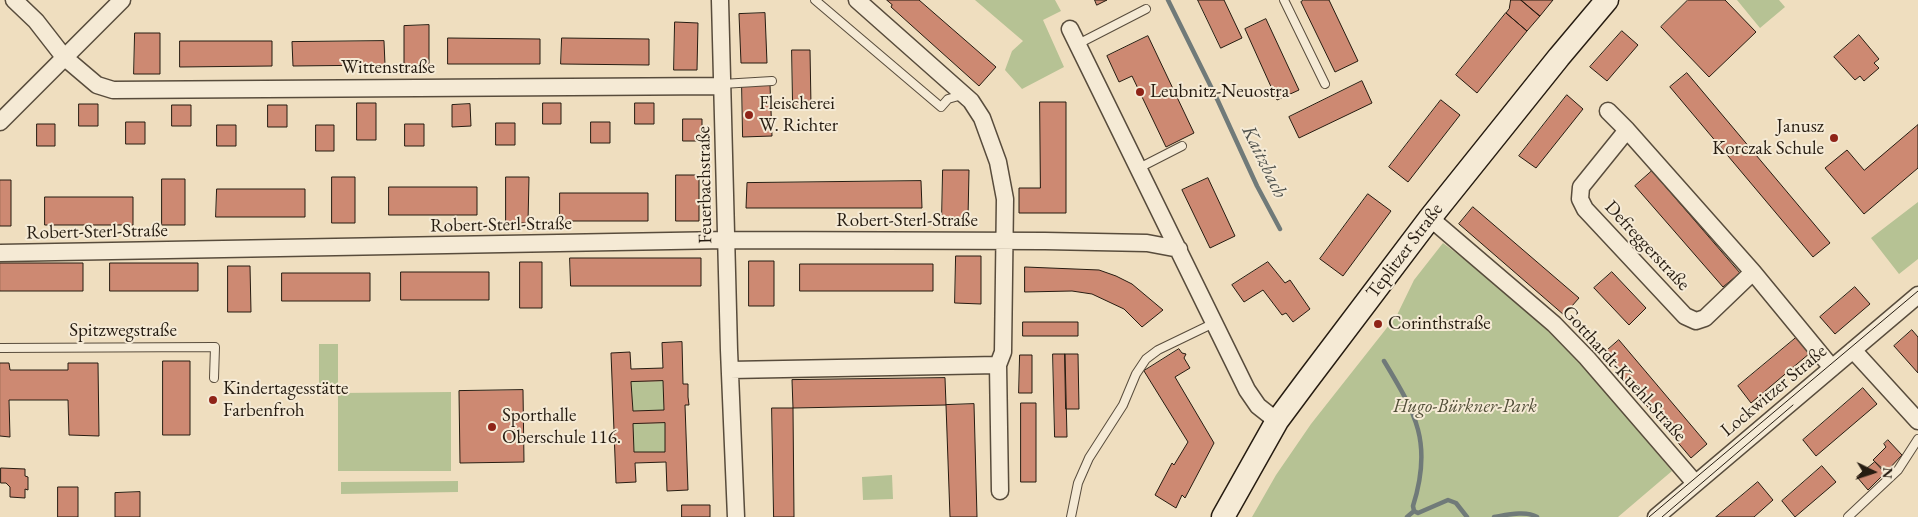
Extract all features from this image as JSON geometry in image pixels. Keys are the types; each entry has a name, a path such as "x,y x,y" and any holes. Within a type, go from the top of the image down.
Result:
{"main road":[{"name":"Teplitzer Straße","path":"1223,517 1277,421 1430,218 1553,64 1607,0"}],"street":[{"name":"Wittenstraße","path":"14,0 36,21 64,57 96,85 114,90 722,85"},
{"path":"0,122 122,0"},
{"name":"Feuerbachstraße","path":"720,0 736,517"},
{"path":"857,0 964,94 982,118 998,162 1005,199 1004,242"},
{"path":"1070,29 1252,398 1258,406 1277,421"},
{"path":"1608,111 1753,272 1832,368"},
{"name":"Defreggerstraße","path":"1627,130 1581,187 1580,198 1585,209 1685,316 1696,321 1704,318 1753,272"},
{"name":"Gotthardt-Kuehl-Straße","path":"1430,218 1554,324 1587,358 1695,483"},
{"name":"Robert-Sterl-Straße","path":"0,253 726,240 1147,243 1179,249"},
{"name":"Robert-Sterl-Straße","path":"1000,491 998,365 1003,352 1004,242"},
{"name":"Lockwitzer Straße","path":"1656,517 1918,295"},
{"path":"1853,350 1918,421"},
{"path":"730,370 998,365"}],"lane":[{"path":"815,0 941,107 948,99 964,94"},
{"path":"1284,0 1325,84"},
{"path":"1078,44 1146,9"},
{"path":"722,85 772,81"},
{"path":"1139,168 1182,146"},
{"path":"1071,517 1078,483 1089,458 1123,405 1136,374 1146,359 1158,350 1214,323"},
{"name":"Spitzwegstraße","path":"0,348 215,347 214,378"},
{"path":"1848,517 1898,470 1918,438"}],"green space":[{"path":"975,0 1055,0 1061,11 1043,20 1064,67 1022,89 1005,70 1012,51 1023,41"},
{"path":"1737,0 1779,0 1785,7 1760,28"},
{"path":"1918,202 1918,259 1899,274 1871,238"},
{"name":"Hugo-Bürkner-Park","path":"1443,243 1510,296 1565,347 1672,471 1618,517 1252,517 1276,475 1311,424 1397,315 1414,280"},
{"path":"319,344 338,344 338,385 319,386"},
{"path":"663,381 664,410 633,411 631,382"},
{"path":"451,392 451,471 338,471 338,393"},
{"path":"665,423 665,452 634,452 633,424"},
{"path":"892,475 893,499 863,500 862,477"},
{"path":"458,481 458,492 341,494 341,482"}],"building":[{"path":"887,0 919,0 996,67 979,86 891,7 892,5"},
{"path":"1095,0 1107,0 1097,5"},
{"path":"1198,0 1224,0 1242,38 1221,48"},
{"path":"1304,0 1329,0 1358,61 1335,72 1301,2"},
{"path":"1511,0 1521,0 1540,16 1527,31 1506,13"},
{"path":"1521,0 1553,0 1540,16"},
{"path":"1688,0 1725,0 1756,32 1709,77 1661,27"},
{"path":"765,13 767,63 741,63 739,14"},
{"path":"1506,13 1527,31 1477,93 1456,75"},
{"path":"1266,19 1299,90 1277,100 1245,29"},
{"path":"675,22 698,23 697,70 674,70"},
{"path":"429,25 429,72 404,72 404,26"},
{"path":"1622,31 1638,45 1607,81 1590,67"},
{"path":"135,33 160,33 160,74 134,74"},
{"path":"1859,35 1879,59 1874,63 1879,68 1864,81 1860,76 1855,80 1834,57"},
{"path":"1148,36 1194,133 1166,147 1132,76 1119,82 1107,56"},
{"path":"448,38 540,39 540,64 448,64"},
{"path":"562,38 649,39 649,65 561,64"},
{"path":"180,41 272,41 272,66 180,67"},
{"path":"384,41 385,65 293,66 292,42"},
{"path":"792,50 810,50 811,106 793,106"},
{"path":"1687,73 1830,243 1813,257 1670,87"},
{"path":"1362,81 1372,103 1299,138 1289,117"},
{"path":"742,85 770,85 772,136 743,137"},
{"path":"1567,95 1583,109 1536,168 1519,156"},
{"path":"1441,100 1460,115 1408,182 1389,167"},
{"path":"1040,102 1066,102 1066,213 1019,213 1019,188 1040,188"},
{"path":"357,103 376,103 376,140 357,140"},
{"path":"543,103 561,103 561,124 543,124"},
{"path":"635,103 654,103 654,124 635,124"},
{"path":"79,104 98,104 98,126 79,126"},
{"path":"470,104 471,126 452,127 452,105"},
{"path":"172,105 191,105 191,126 172,126"},
{"path":"268,105 287,105 287,127 268,127"},
{"path":"683,119 702,119 702,141 683,141"},
{"path":"126,122 145,122 145,144 126,144"},
{"path":"591,122 610,122 610,143 591,143"},
{"path":"496,123 515,123 515,145 496,145"},
{"path":"37,124 55,124 55,146 37,146"},
{"path":"405,124 424,124 424,146 405,146"},
{"path":"217,125 236,125 236,146 217,146"},
{"path":"316,125 334,125 334,151 316,151"},
{"path":"1918,125 1918,168 1864,214 1825,168 1847,150 1864,170"},
{"path":"943,170 969,170 968,218 942,218"},
{"path":"1652,171 1740,273 1723,287 1635,186"},
{"path":"676,175 699,175 699,221 676,221"},
{"path":"332,177 355,177 355,223 332,223"},
{"path":"506,177 529,177 528,223 506,223"},
{"path":"1208,178 1235,236 1210,248 1182,190"},
{"path":"162,179 185,179 185,225 162,225"},
{"path":"0,180 11,180 11,226 0,226"},
{"path":"921,181 922,208 746,208 747,183"},
{"path":"389,187 477,187 477,215 389,215"},
{"path":"217,189 305,189 305,217 216,217"},
{"path":"560,193 648,193 648,221 560,221"},
{"path":"1368,194 1391,211 1343,276 1320,259"},
{"path":"45,197 133,197 133,225 45,225"},
{"path":"1473,207 1579,298 1564,315 1459,224"},
{"path":"956,256 981,256 981,304 955,303"},
{"path":"570,258 701,258 701,286 571,286"},
{"path":"749,261 774,261 774,306 749,306"},
{"path":"520,262 542,262 542,308 520,308"},
{"path":"1268,262 1285,283 1290,280 1310,309 1293,322 1286,313 1282,315 1263,290 1244,302 1232,285"},
{"path":"0,263 83,263 83,291 0,291"},
{"path":"110,263 198,263 198,291 110,291"},
{"path":"800,264 933,264 933,291 800,291"},
{"path":"228,266 250,266 251,312 228,312"},
{"path":"1025,267 1099,270 1132,284 1163,310 1142,327 1124,309 1092,294 1072,291 1025,292"},
{"path":"401,272 489,272 489,300 401,300"},
{"path":"1612,272 1646,308 1629,325 1594,288"},
{"path":"282,273 370,273 370,301 282,301"},
{"path":"1855,287 1870,304 1835,334 1820,317"},
{"path":"1023,322 1078,322 1078,336 1023,336"},
{"path":"1912,330 1918,337 1918,373 1894,346"},
{"path":"1797,337 1810,353 1751,403 1738,386"},
{"path":"1619,340 1707,444 1691,458 1603,354"},
{"path":"682,342 683,384 688,384 689,405 685,405 688,490 667,491 666,462 635,463 636,482 616,483 611,353 630,352 631,369 663,368 662,343","holes":["663,381 664,410 633,411 631,382","665,423 665,452 634,452 633,424"]},
{"path":"1179,349 1182,353 1186,354 1184,358 1190,368 1175,377 1214,443 1185,498 1182,495 1176,508 1155,495 1172,463 1174,465 1188,442 1144,371"},
{"path":"1053,354 1065,354 1067,437 1055,437"},
{"path":"1065,354 1078,354 1079,409 1066,409"},
{"path":"1020,355 1032,355 1032,393 1019,393"},
{"name":"Kindertagesstätte Farbenfroh","path":"163,361 190,361 190,435 163,435"},
{"path":"0,363 9,363 10,370 68,370 68,363 98,363 99,436 69,435 68,400 9,400 10,437 0,436"},
{"path":"945,378 946,405 793,408 792,380"},
{"path":"1863,388 1877,404 1816,456 1803,440"},
{"name":"Sporthalle Oberschule 116.","path":"523,390 524,462 460,463 459,391"},
{"path":"1021,403 1036,403 1036,482 1021,482"},
{"path":"974,404 977,517 950,517 946,405"},
{"path":"772,408 793,408 794,517 774,517"},
{"path":"1888,440 1902,455 1886,472 1873,460 1886,447 1884,444"},
{"path":"1875,462 1885,473 1868,490 1857,477"},
{"path":"1822,466 1836,482 1795,517 1782,501"},
{"path":"1,468 25,469 25,476 28,477 28,490 25,489 25,498 10,497 10,487 6,483 1,483"},
{"path":"1758,482 1773,500 1754,517 1716,517"},
{"path":"58,487 78,487 78,517 58,517"},
{"path":"140,492 140,517 115,517 115,493"},
{"path":"682,505 710,505 710,517 682,517"}],"waterway":[{"name":"Kaitzbach","path":"1168,0 1218,101 1257,186 1280,229"},
{"name":"Kaitzbach","path":"1384,361 1405,397 1418,430 1421,446 1421,464 1419,484 1413,506 1414,511 1418,513 1448,500 1456,503 1467,517"},
{"path":"1407,517 1414,511"},
{"name":"Kaitzbach","path":"1494,517 1522,513 1537,517"}],"tram line":[{"path":"1649,517 1918,291"},
{"path":"1662,517 1793,405"}],"place":[{"name":"Leubnitz-Neuostra","path":"1140,92"},
{"name":"Fleischerei W. Richter","path":"749,115"},
{"name":"Janusz Korczak Schule","path":"1834,138"},
{"name":"Corinthstraße","path":"1378,324"},
{"name":"Kindertagesstätte Farbenfroh","path":"213,400"},
{"name":"Sporthalle Oberschule 116.","path":"492,427"}]}
